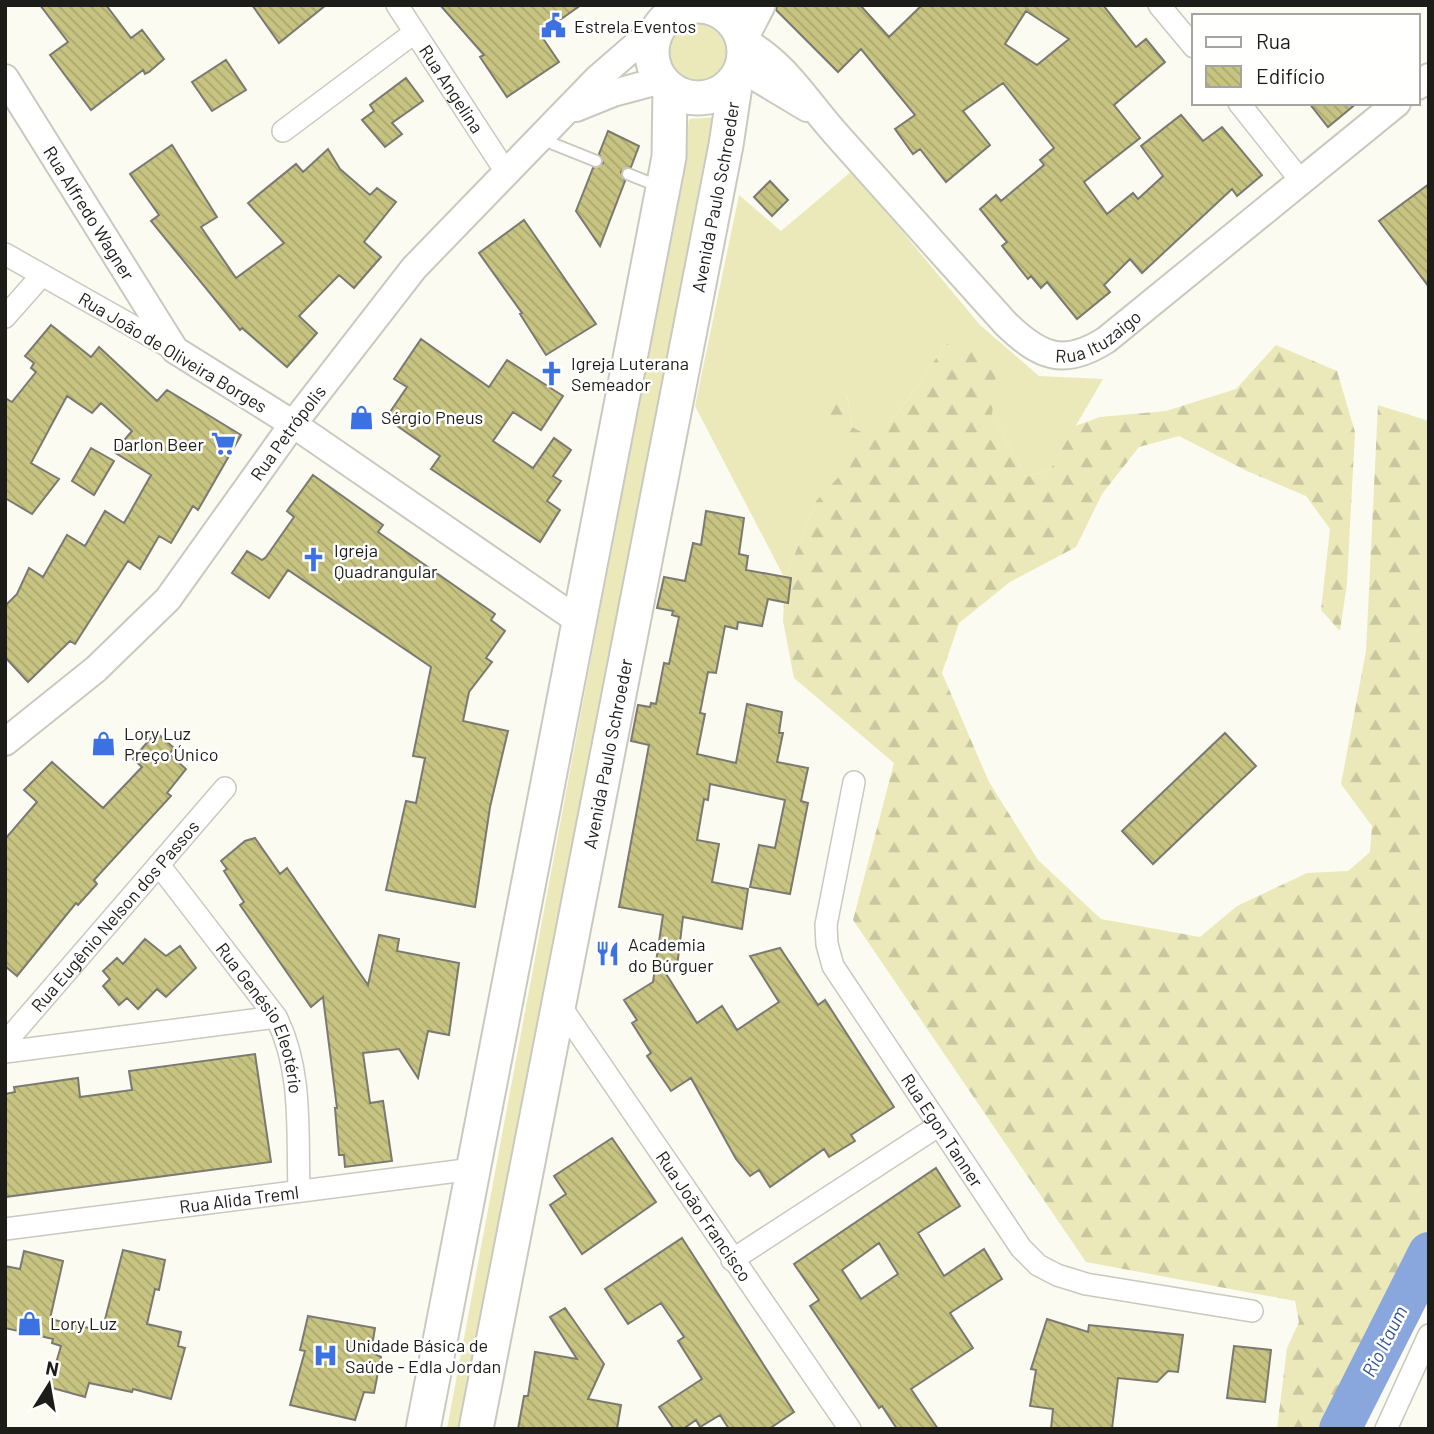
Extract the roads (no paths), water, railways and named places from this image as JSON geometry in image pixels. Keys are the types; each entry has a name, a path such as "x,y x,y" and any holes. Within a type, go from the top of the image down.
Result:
{"main road":[{"path":"666,85 693,98 705,98 728,88 758,5"},
{"path":"422,1429 671,141 666,85 652,56 653,43 673,13 685,8 713,9 735,24 741,56"},
{"name":"Avenida Paulo Schroeder","path":"476,1429 726,145 741,56"}],"street":[{"name":"Rua Angelina","path":"397,5 506,172"},
{"path":"1159,5 1192,45"},
{"name":"Rua Petrópolis","path":"5,742 96,669 168,599 293,424 414,268 561,114 673,13"},
{"path":"283,131 414,33"},
{"name":"Rua Ituzaigo","path":"741,56 825,122 1006,324 1033,348 1066,357 1084,354 1106,340 1395,105"},
{"name":"Rua Alfredo Wagner","path":"5,78 175,350"},
{"name":"Rua Petrópolis","path":"561,114 612,93 666,85"},
{"path":"1241,105 1301,181"},
{"name":"Rua João de Oliveira Borges","path":"5,254 175,350 293,424 579,621"},
{"path":"5,317 42,275"},
{"name":"Rua Egon Tanner","path":"854,782 826,925 827,944 833,966 1021,1248 1038,1265 1086,1284 1252,1311"},
{"name":"Rua Eugênio Nelson dos Passos","path":"5,1043 225,788"},
{"name":"Rua Genésio Eleotério","path":"159,865 276,1017 287,1038 295,1068 299,1191"},
{"name":"Rua João Francisco","path":"559,1004 850,1429"},
{"path":"5,1052 276,1017"},
{"path":"732,1260 939,1126"},
{"name":"Rua Alida Treml","path":"5,1229 473,1169"},
{"path":"1386,1429 1429,1335"}],"lane":[{"path":"538,138 596,161"},
{"path":"628,174 663,188"}],"waterway":[{"name":"Rio Itaum","path":"1340,1429 1429,1253"}],"place":[{"name":"Estrela Eventos","path":"554,26"},
{"name":"Igreja Luterana Semeador","path":"551,373"},
{"name":"Sérgio Pneus","path":"361,417"},
{"name":"Darlon Beer","path":"224,444"},
{"name":"Igreja Quadrangular","path":"314,560"},
{"name":"Lory Luz Preço Único","path":"104,743"},
{"name":"Academia do Búrguer","path":"608,954"},
{"name":"Lory Luz","path":"30,1323"},
{"name":"Unidade Básica de Saúde - Edla Jordan","path":"325,1355"}]}
